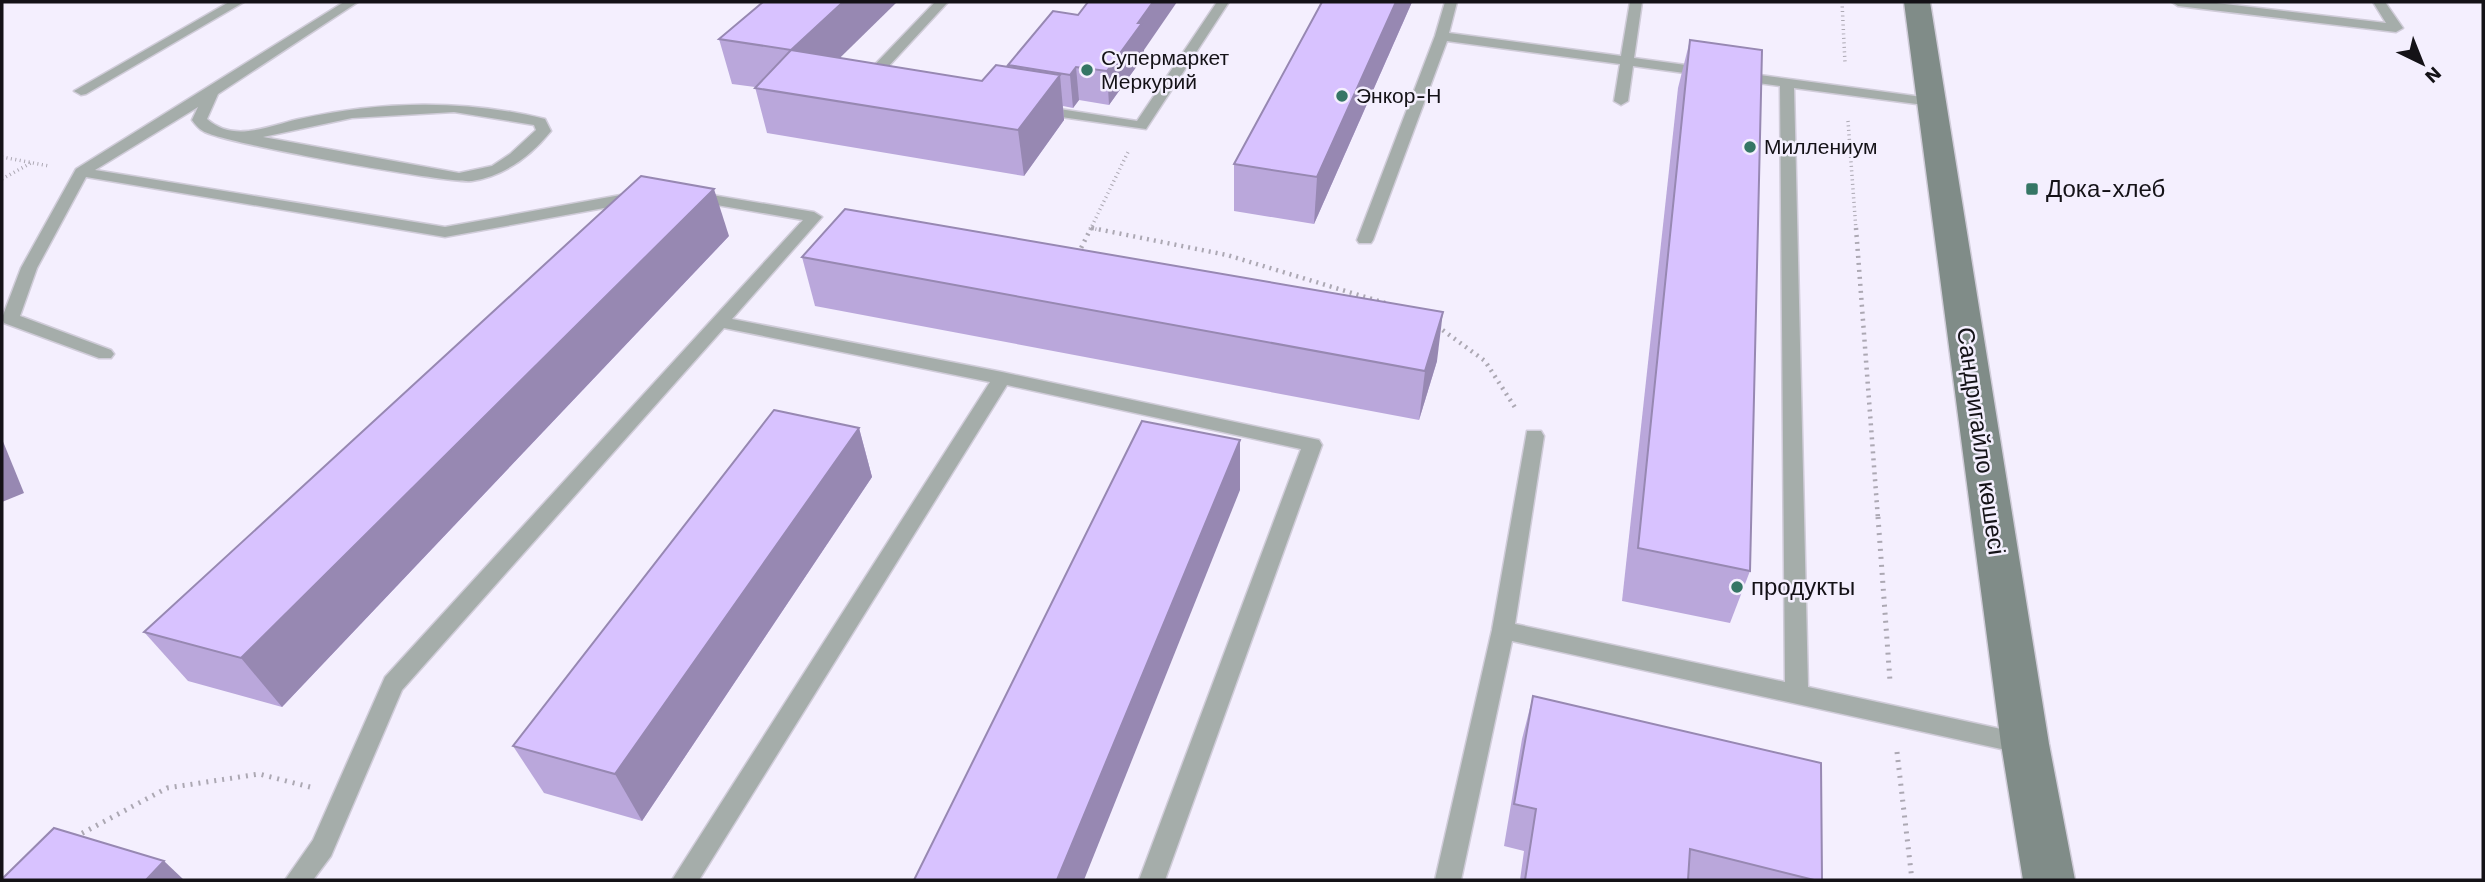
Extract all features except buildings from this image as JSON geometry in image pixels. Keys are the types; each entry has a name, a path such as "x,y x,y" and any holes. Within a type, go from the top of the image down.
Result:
{"street":[{"name":"Сандригайло көшесі","path":"1917,2 2025,744 2049,880"}],"lane":[{"path":"81,91 238,2"},
{"path":"105,354 10,319 29,268 81,172 352,2"},
{"path":"880,85 866,82 942,2"},
{"path":"1031,109 1141,126 1223,2"},
{"path":"1365,240 1442,36 1451,2"},
{"path":"1621,101 1636,2"},
{"path":"2178,2 2396,28 2379,2"},
{"path":"1442,36 1932,102"},
{"path":"1787,83 1797,692"},
{"path":"212,92 199,120 208,129 243,138 459,178 485,176 504,167 544,131 540,122 454,108 352,114 300,123 243,138"},
{"path":"81,172 445,232 648,195"},
{"path":"298,880 323,848 393,684 814,216 675,194"},
{"path":"721,322 1002,378 1312,445 1152,880"},
{"path":"685,880 1002,378"},
{"path":"1448,880 1503,630 1534,436"},
{"path":"1503,630 1797,692 2025,744"}],"path":[{"path":"1842,2 1846,91 1893,714 1912,880"},
{"path":"1076,257 1141,126"},
{"path":"2,156 81,172"},
{"path":"2,179 32,162"},
{"path":"1091,228 1227,255 1395,306"},
{"path":"1432,322 1485,361 1534,436"},
{"path":"70,840 167,788 259,774 345,796"}],"place":[{"name":"Супермаркет Меркурий","path":"1087,70"},
{"name":"Энкор-Н","path":"1342,96"},
{"name":"Миллениум","path":"1750,147"},
{"name":"Дока-хлеб","path":"2032,189"},
{"name":"продукты","path":"1737,587"}]}
